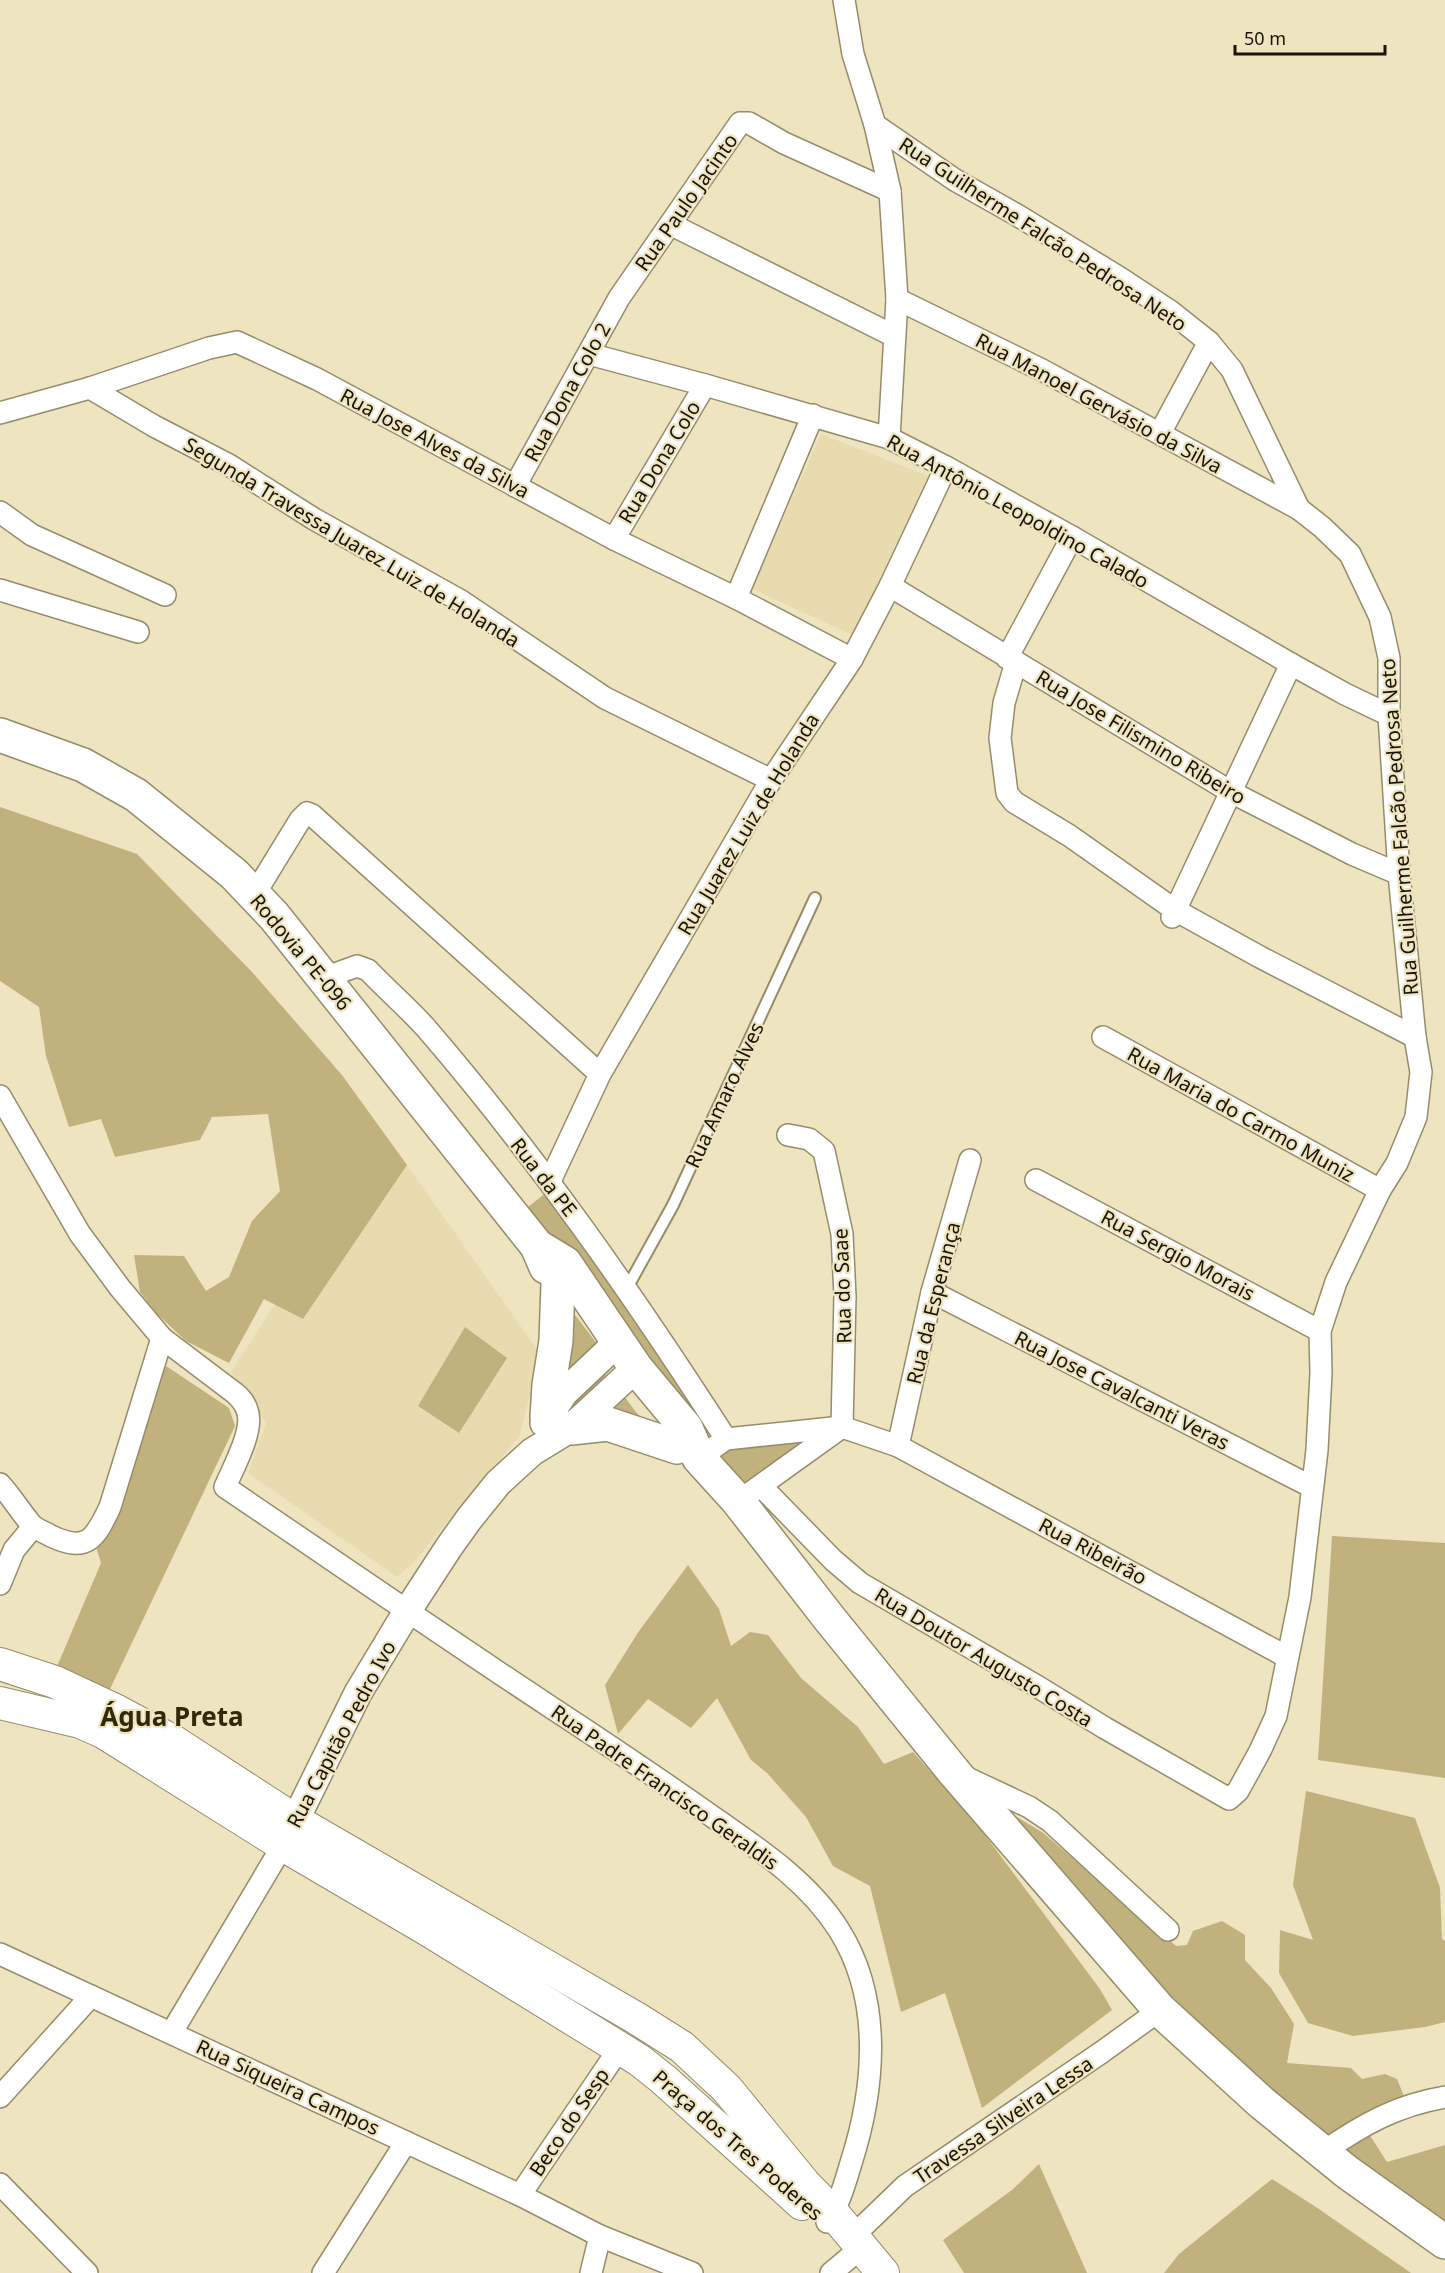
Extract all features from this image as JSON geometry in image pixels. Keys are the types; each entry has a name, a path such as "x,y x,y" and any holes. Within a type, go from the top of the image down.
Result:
{"main road":[{"name":"Rodovia PE-096","path":"0,735 83,765 136,795 234,874 274,916 537,1246"},
{"path":"537,1246 549,1274 622,1360"},
{"path":"537,1246 565,1263 622,1360 643,1409 688,1452 750,1494 829,1618 954,1772 1160,2010 1262,2103 1323,2152 1445,2242"},
{"path":"558,1284 556,1341 549,1385 559,1423 608,1424 688,1452"},
{"path":"0,1664 55,1682 117,1711 172,1741 289,1833"},
{"path":"0,1703 80,1722 104,1732 289,1833"},
{"name":"Praça dos Tres Poderes","path":"289,1833 428,1930 639,2060 795,2198 844,2230"},
{"name":"Praça dos Tres Poderes","path":"289,1833 636,2018 682,2047 727,2089 844,2230"},
{"path":"844,2230 883,2273"}],"street":[{"path":"844,0 853,54 875,125 890,191 897,299 888,438"},
{"name":"Rua Paulo Jacinto","path":"619,298 672,225 740,123 749,123 784,143 890,191"},
{"name":"Rua Guilherme Falcão Pedrosa Neto","path":"875,125 955,180 1120,278 1170,311 1209,342 1232,370 1299,509 1350,554 1380,617 1389,658 1389,715 1399,874 1415,1037 1421,1072 1416,1117 1397,1163 1380,1191 1336,1282 1320,1331 1317,1450 1300,1597 1276,1716 1238,1791 1229,1799"},
{"path":"672,225 894,336"},
{"name":"Rua Dona Colo 2","path":"515,486 619,298"},
{"name":"Rua Manoel Gervásio da Silva","path":"897,299 1042,370 1299,509"},
{"name":"Rua Jose Alves da Silva","path":"0,413 90,388 209,348 237,342 317,379 614,539 736,598 852,659"},
{"path":"1160,433 1209,342"},
{"name":"Rua Antônio Leopoldino Calado","path":"589,354 813,415 888,438 946,467 1072,537 1345,694 1389,715"},
{"name":"Rua Dona Colo","path":"614,539 705,385"},
{"name":"Segunda Travessa Juarez Luiz de Holanda","path":"90,388 154,426 229,465 314,519 461,601 605,698 771,780"},
{"path":"736,598 813,415"},
{"name":"Rua Juarez Luiz de Holanda","path":"550,1181 600,1074 771,780 852,659 890,586 946,467"},
{"path":"0,512 32,535 165,595"},
{"path":"1072,537 1012,660 1000,738 1007,793 1014,802 1070,836 1174,913 1415,1037"},
{"name":"Rua Jose Filismino Ribeiro","path":"890,586 1231,792 1352,854 1399,874"},
{"path":"0,590 138,632"},
{"path":"1174,913 1291,664"},
{"path":"254,895 300,820 307,813 312,815 600,1074"},
{"name":"Rua da PE","path":"324,978 357,966 368,970 424,1027 550,1181 627,1288 726,1438"},
{"name":"Rua Maria do Carmo Muniz","path":"1103,1037 1380,1191"},
{"path":"0,1096 80,1234 120,1288 162,1338 110,1508 99,1531 87,1541 73,1544 33,1527 0,1484"},
{"name":"Rua do Saae","path":"788,1135 809,1139 824,1151 842,1233 845,1296 842,1427"},
{"name":"Rua da Esperança","path":"898,1446 932,1292 970,1160"},
{"name":"Rua Sergio Morais","path":"1036,1180 1320,1331"},
{"name":"Rua Jose Cavalcanti Veras","path":"932,1292 1312,1487"},
{"name":"Rua Padre Francisco Geraldis","path":"162,1338 236,1394 249,1412 242,1448 225,1487 408,1610 454,1644 660,1779 785,1870 816,1899 840,1931 861,1975 872,2037 868,2093 844,2230"},
{"name":"Rua Capitão Pedro Ivo","path":"171,2032 289,1833 358,1693 448,1547 498,1483 559,1423 568,1389 622,1360"},
{"path":"688,1452 726,1438 842,1427"},
{"path":"750,1494 842,1427"},
{"name":"Rua Ribeirão","path":"842,1427 898,1446 1287,1657"},
{"name":"Rua Doutor Augusto Costa","path":"750,1494 860,1583 1229,1799"},
{"path":"0,1584 14,1550 33,1527"},
{"path":"954,1772 1029,1807 1050,1821 1168,1930"},
{"name":"Rua Siqueira Campos","path":"0,1954 520,2195 600,2236"},
{"path":"0,2097 91,1996"},
{"name":"Travessa Silveira Lessa","path":"844,2230 1160,2010"},
{"name":"Beco do Sesp","path":"520,2195 619,2049"},
{"path":"1323,2152 1365,2124 1395,2110 1445,2097"},
{"path":"323,2273 406,2142"},
{"path":"0,2184 87,2273"},
{"path":"831,2273 844,2230"},
{"path":"591,2273 600,2236 692,2273"}],"lane":[{"name":"Rua Amaro Alves","path":"627,1288 673,1205 815,898"}],"shaded area":[{"path":"821,434 928,476 853,635 752,589"},
{"path":"0,807 137,854 252,972 342,1075 407,1165 303,1319 264,1299 229,1363 186,1341 155,1312 140,1292 134,1255 184,1256 206,1291 229,1277 252,1221 280,1191 268,1114 212,1117 200,1140 115,1157 101,1119 69,1127 46,1056 39,1007 0,981"},
{"path":"407,1165 541,1355 519,1437 415,1561 397,1577 248,1473 266,1423 231,1372 275,1304 303,1319"},
{"path":"547,1192 706,1412 694,1422 528,1207"},
{"path":"563,1299 607,1357 554,1386"},
{"path":"465,1327 507,1358 459,1433 418,1406"},
{"path":"163,1364 229,1408 235,1426 110,1689 93,1700 53,1676 101,1563 96,1547"},
{"path":"608,1370 599,1388 562,1419 563,1392"},
{"path":"621,1392 636,1412 658,1435 599,1415"},
{"path":"802,1437 807,1442 744,1489 715,1452 730,1442"},
{"path":"1332,1536 1445,1543 1445,1778 1318,1760"},
{"path":"688,1565 719,1609 731,1646 750,1632 768,1635 801,1678 858,1727 884,1764 913,1752 973,1819 1100,1989 1112,2010 982,2108 945,1993 901,2012 870,1886 833,1866 806,1817 767,1773 751,1760 717,1698 691,1728 648,1699 618,1734 605,1685 639,1631"},
{"path":"1306,1791 1415,1818 1440,1888 1442,1939 1445,1941 1445,2022 1425,2027 1353,2036 1308,2023 1279,1973 1280,1930 1313,1940 1293,1885"},
{"path":"995,1804 1042,1832 1176,1946 1187,1945 1193,1931 1222,1921 1245,1935 1245,1960 1271,1988 1294,2024 1287,2063 1351,2068 1362,2079 1385,2074 1397,2079 1410,2111 1369,2134 1387,2162 1445,2145 1445,2238 1278,2120"},
{"path":"1039,2164 1087,2273 964,2273 943,2240 1012,2190"},
{"path":"1272,2179 1411,2273 1164,2273 1179,2254"}],"district":[{"name":"Água Preta","path":"172,1716"}]}
